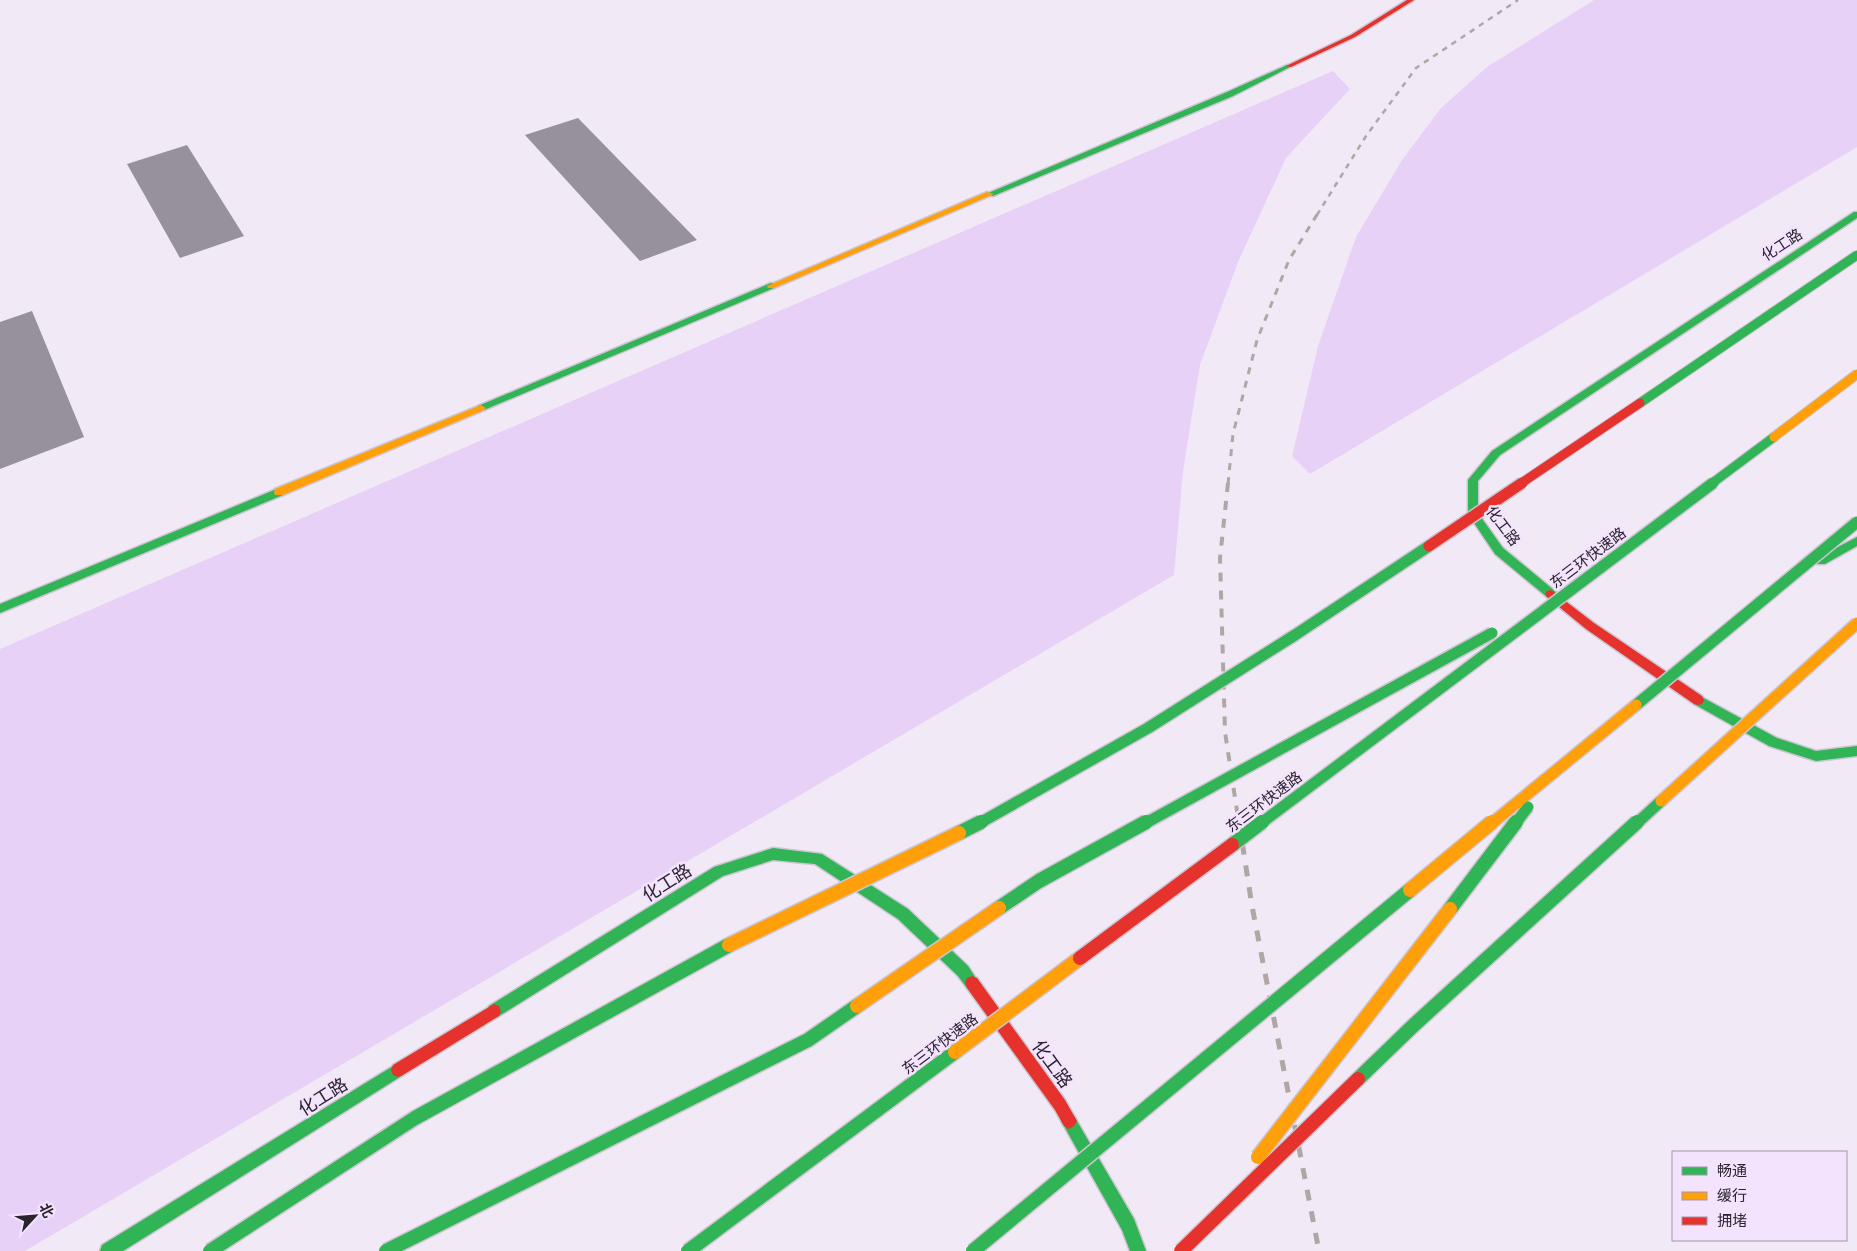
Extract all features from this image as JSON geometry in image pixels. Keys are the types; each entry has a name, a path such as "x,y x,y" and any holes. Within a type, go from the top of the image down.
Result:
{"main road":[{"path":"0,609 1230,94 1352,36 1411,0"},
{"name":"化工路","path":"1857,214 1523,434 1496,453 1473,480 1473,514 1499,551 1590,626 1696,699 1773,742 1816,756 1857,751"},
{"path":"210,1251 415,1118 579,1026 754,931 986,820 1148,728 1294,636 1542,470 1857,255"},
{"name":"东三环快速路","path":"688,1251 1857,374"},
{"path":"973,1251 1857,522"},
{"path":"1788,579 1857,541"},
{"path":"386,1251 808,1040 1039,881 1572,589"},
{"path":"1181,1251 1415,1024 1857,622"},
{"path":"1197,1235 1560,768"},
{"name":"化工路","path":"108,1251 719,871 773,854 817,858 903,914 963,971 1060,1105 1128,1225 1138,1251"}],"shaded area":[{"path":"1594,0 1857,0 1857,147 1310,474 1292,456 1318,346 1356,237 1402,160 1441,108 1487,67"},
{"path":"1333,71 1350,89 1286,158 1238,262 1200,365 1183,471 1174,575 25,1251 0,1251 0,649"}],"building":[{"path":"578,118 697,240 640,261 525,135"},
{"path":"187,145 244,236 180,258 127,164"},
{"path":"32,311 84,437 0,469 0,322"}],"railway":[{"path":"1317,215 1366,136 1416,68 1518,0"},
{"path":"1228,484 1233,434 1257,340 1289,260 1318,213"},
{"path":"1228,483 1220,558 1225,732 1239,824"},
{"path":"1239,822 1252,906 1319,1251"}],"traffic: fast":[{"path":"990,194 1230,94 1289,66"},
{"path":"1551,594 1499,551 1473,514 1473,480 1496,453 1857,214"},
{"path":"1640,403 1857,255"},
{"path":"481,408 771,286"},
{"path":"1232,845 1774,437"},
{"path":"0,609 279,492"},
{"path":"1636,705 1857,522"},
{"path":"1821,561 1857,541"},
{"path":"959,833 986,820 1148,728 1295,635 1429,546"},
{"path":"999,908 1039,881 1492,633"},
{"path":"1698,700 1773,742 1816,756 1857,751"},
{"path":"1358,1079 1415,1024 1661,801"},
{"path":"1450,909 1528,807"},
{"path":"494,1011 719,871 773,854 817,858 903,914 963,971 972,983"},
{"path":"973,1251 1410,890"},
{"path":"210,1251 415,1118 729,945"},
{"path":"386,1251 808,1040 857,1006"},
{"path":"688,1251 955,1052"},
{"path":"108,1251 398,1070"},
{"path":"1069,1121 1128,1225 1138,1251"}],"traffic: slow":[{"path":"771,286 990,194"},
{"path":"1774,437 1857,374"},
{"path":"279,492 481,408"},
{"path":"1661,801 1857,623"},
{"path":"1410,890 1636,705"},
{"path":"729,945 959,833"},
{"path":"857,1006 999,908"},
{"path":"1258,1157 1450,909"},
{"path":"955,1052 1080,958"}],"traffic: jam":[{"path":"1289,66 1353,36 1411,0"},
{"path":"1429,546 1640,403"},
{"path":"1551,594 1590,626 1698,700"},
{"path":"1080,958 1232,845"},
{"path":"972,983 1060,1105 1069,1121"},
{"path":"398,1070 494,1011"},
{"path":"1181,1251 1358,1079"}]}
